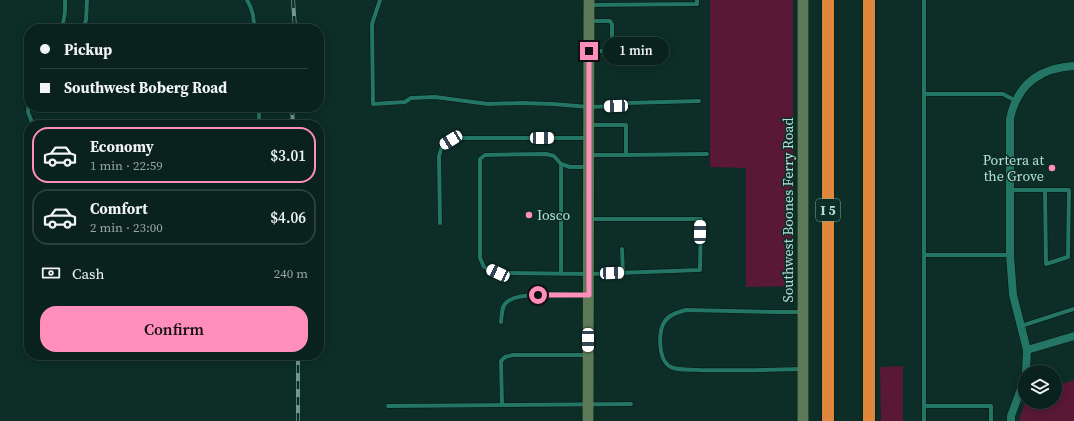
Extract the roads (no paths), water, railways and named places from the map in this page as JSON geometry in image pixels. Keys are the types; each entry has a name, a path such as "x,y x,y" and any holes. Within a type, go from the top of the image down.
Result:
{"highway":[{"name":"I 5","path":"828,0 828,421"},
{"path":"869,0 869,421"}],"street":[{"name":"Southwest Boones Ferry Road","path":"803,0 803,421"},
{"path":"588,421 589,2"},
{"path":"1027,365 1027,350 1013,295 1010,255 1010,119 1019,95 1034,78 1052,69 1074,66"},
{"path":"1027,350 1074,336"},
{"path":"1011,421 1011,416 1018,397"}],"lane":[{"path":"63,24 65,0"},
{"path":"85,24 87,0"},
{"path":"247,0 254,17 254,24"},
{"path":"380,0 372,24 373,104 405,102 411,98 435,97 488,104 521,103 589,107 616,106 627,103 699,101"},
{"path":"589,2 697,4 697,0"},
{"path":"924,0 924,421"},
{"path":"589,21 610,21 612,24 612,49 610,51 589,51"},
{"path":"924,94 1003,94 1017,101"},
{"path":"589,125 626,125 626,155"},
{"path":"440,223 439,156 442,146 451,140 463,138 589,138"},
{"path":"589,167 570,167 561,164 554,156 546,154 485,155 480,159 480,258 484,267 498,273 562,274 700,270 701,219 589,219"},
{"path":"589,155 707,154"},
{"path":"561,164 562,274"},
{"path":"1010,190 1045,190 1069,190 1068,258 1046,264 1045,190"},
{"path":"622,249 623,273"},
{"path":"924,255 1010,255"},
{"path":"501,322 503,307 506,302 513,298 529,295 589,295"},
{"path":"1021,326 1074,309"},
{"path":"803,312 686,310 673,314 666,320 661,330 661,341 664,362 670,367 679,369 803,369"},
{"path":"502,405 501,361 505,356 588,355"},
{"path":"388,406 631,404"},
{"path":"924,406 991,406 991,421"}],"railway":[{"path":"293,0 295,24"},
{"path":"292,112 293,120"},
{"path":"298,360 298,421"}],"place":[{"name":"Portera at the Grove","path":"1052,168"},
{"name":"Iosco","path":"529,215"}]}
